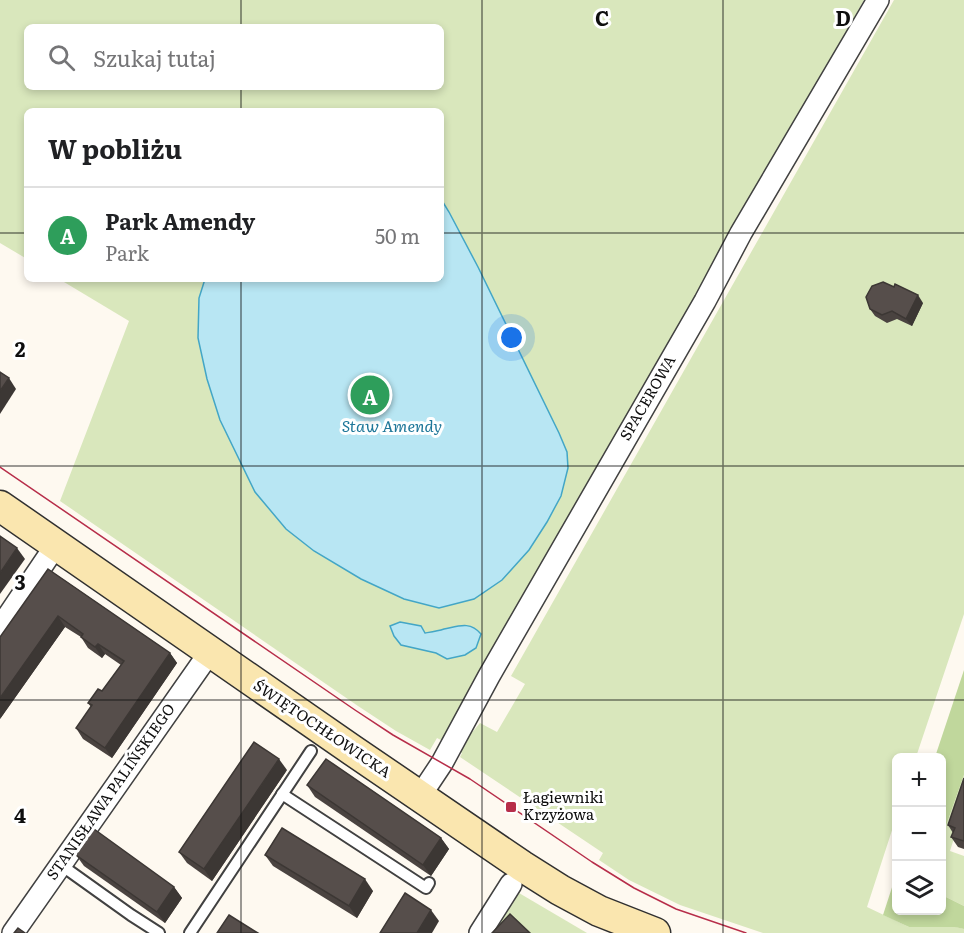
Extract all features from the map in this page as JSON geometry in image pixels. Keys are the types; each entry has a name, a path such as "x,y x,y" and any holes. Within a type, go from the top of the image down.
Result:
{"main road":[{"name":"ŚWIĘTOCHŁOWICKA","path":"0,506 522,866 599,911 655,933"}],"street":[{"name":"SPACEROWA","path":"420,796 442,763 489,676 705,301 741,233 878,0"},
{"path":"0,628 56,545"},
{"name":"STANISŁAWA PALIŃSKIEGO","path":"13,933 210,652"},
{"path":"480,933 511,884"}],"lane":[{"path":"190,933 311,751"},
{"path":"282,794 426,888 429,883"},
{"path":"61,865 159,933"}],"green space":[{"path":"0,0 864,0 443,741 437,738 430,750 358,706 60,501 129,321 64,282 444,282 444,108 24,108 24,257 0,243"},
{"path":"894,0 964,0 964,614 917,753 892,753 892,830 867,907 909,927 956,927 964,929 964,933 763,933 680,905 629,880 599,860 603,853 460,757 462,753 457,750 480,723 497,732 525,684 511,676"},
{"path":"964,670 964,775 946,826 946,753 936,753"},
{"path":"964,775 964,806 950,851 964,856 964,906 946,897 946,826"},
{"path":"892,887 892,915 946,915 946,897 964,906 964,929 909,927 883,915"},
{"path":"519,893 587,933 493,933"}],"water":[{"name":"Staw Amendy","path":"444,204 478,267 567,452 568,468 561,496 529,550 502,580 474,599 439,608 404,599 361,579 314,551 286,529 255,492 220,420 207,379 198,338 199,298 204,282 444,282"},
{"path":"400,622 421,626 425,633 464,625 473,627 481,634 476,648 465,655 447,659 436,653 401,645 390,626"}],"building":[{"path":"883,282 894,287 895,284 918,295 906,319 892,311 882,315 870,309 866,297 872,286"},
{"path":"0,372 9,378 0,391"},
{"path":"0,536 17,548 0,573"},
{"path":"48,569 170,653 105,748 76,728 92,705 88,703 98,689 102,691 124,661 98,644 95,647 81,637 83,634 58,616 0,698 0,637"},
{"path":"254,742 279,759 204,869 179,852"},
{"path":"326,759 441,838 423,865 307,785"},
{"path":"964,778 964,841 951,837 955,828 948,825"},
{"path":"282,828 365,879 349,906 265,855"},
{"path":"94,829 174,887 157,912 76,855"},
{"path":"405,893 431,910 417,933 380,933"},
{"path":"510,914 530,933 492,933"},
{"path":"229,915 258,933 217,933"},
{"path":"18,928 25,933 14,933"}],"tram line":[{"path":"0,467 355,710 393,735 470,779 592,862 634,888 676,909 746,933"}],"place":[{"name":"Park Amendy","path":"370,395"},
{"name":"Łagiewniki Krzyżowa","path":"511,807"}]}
